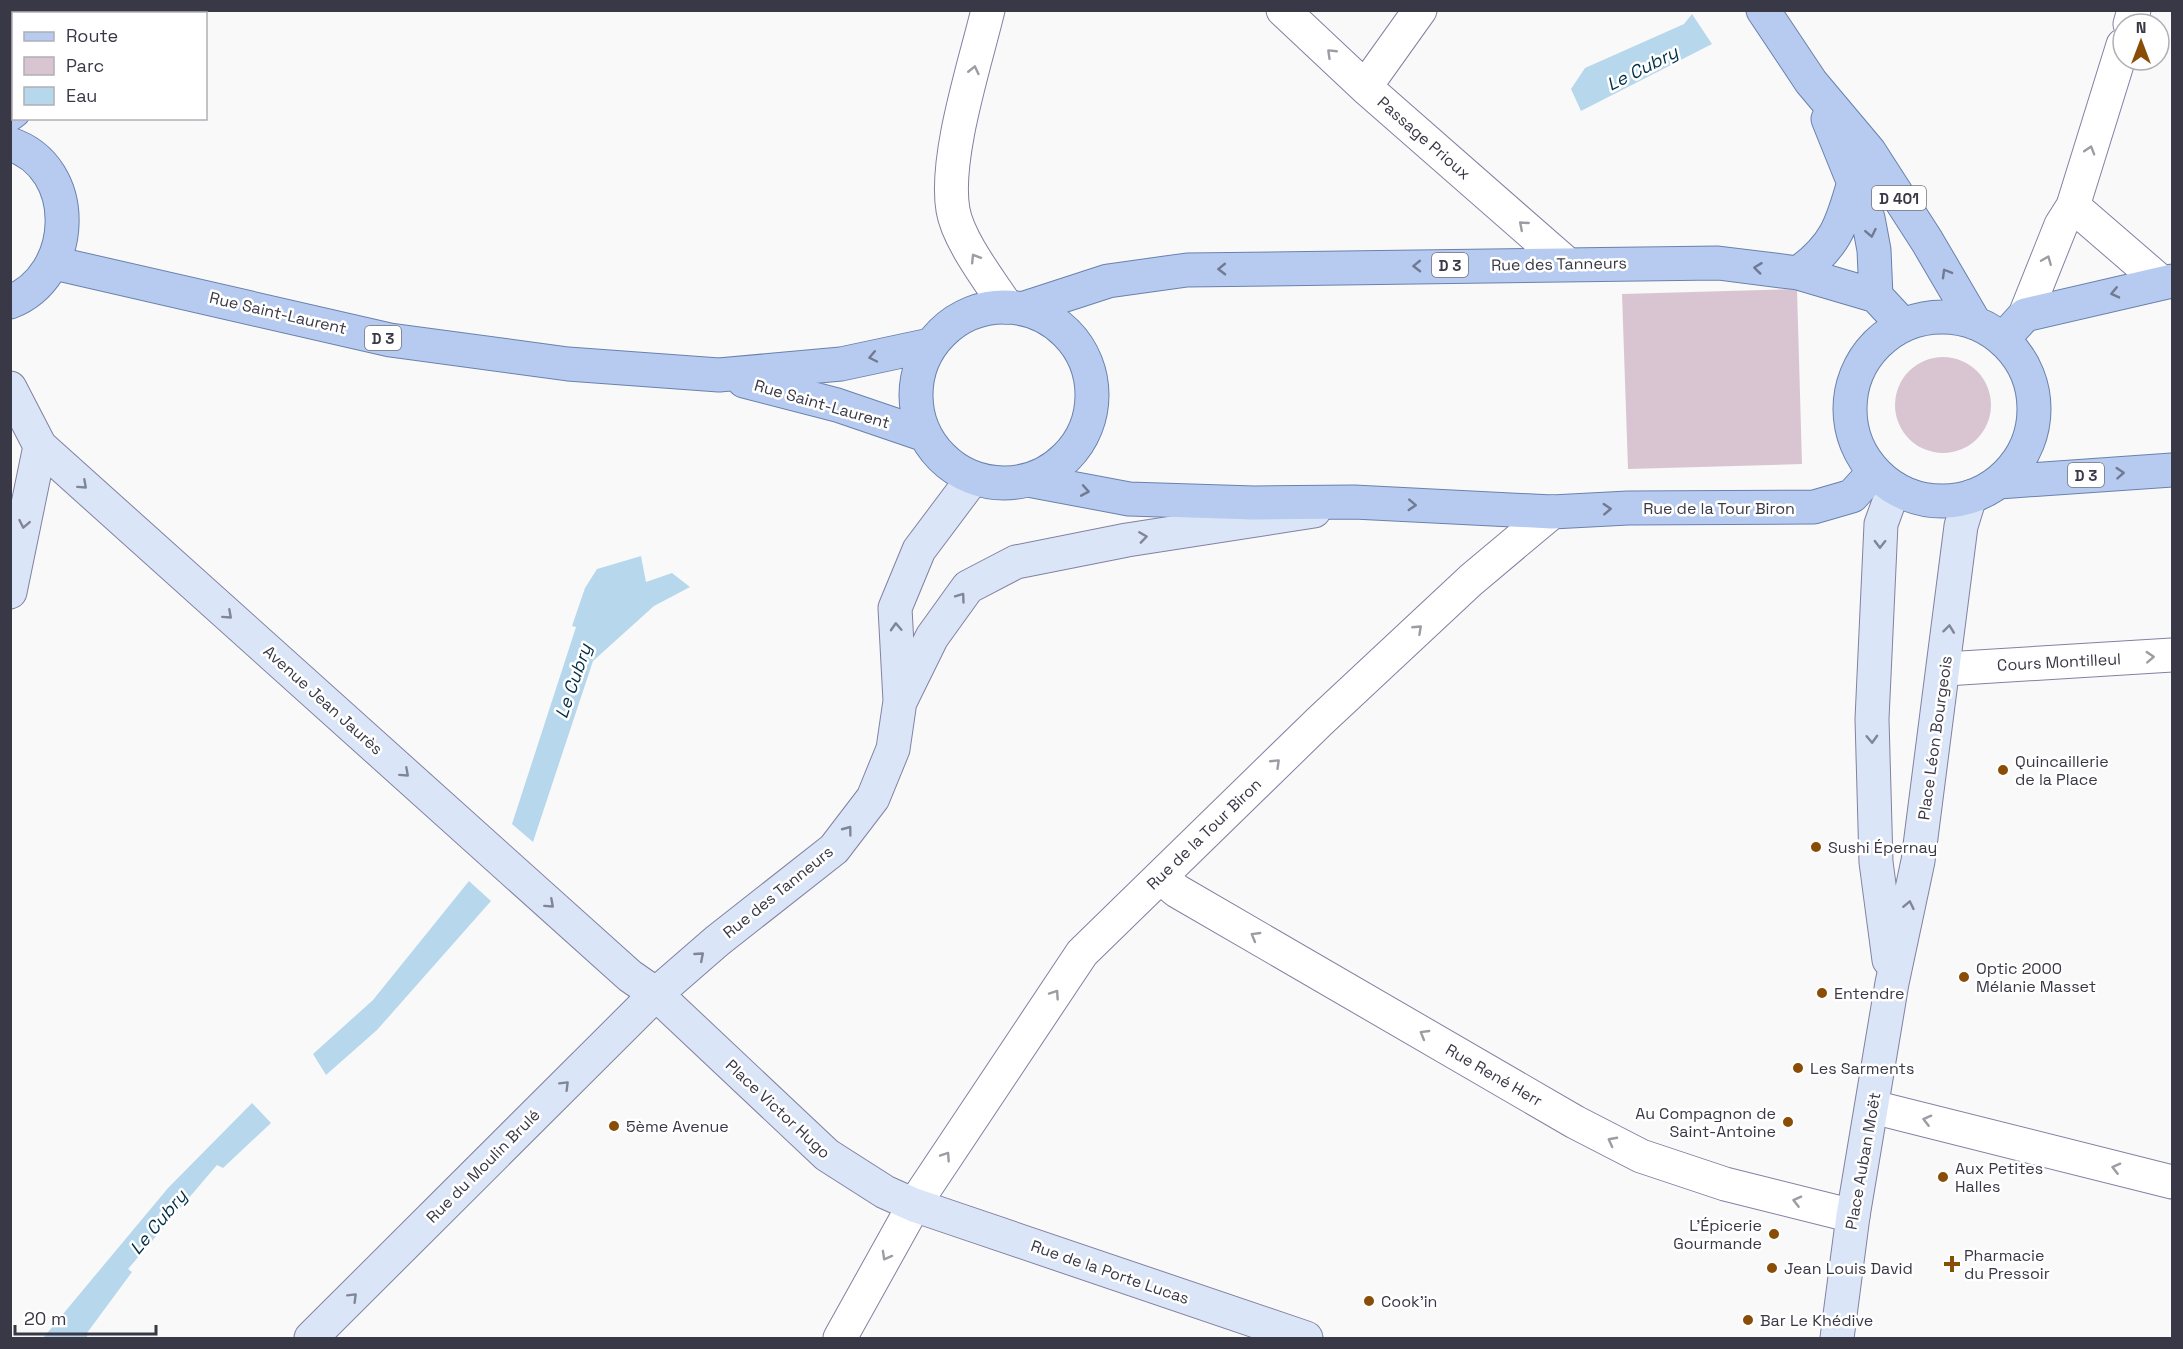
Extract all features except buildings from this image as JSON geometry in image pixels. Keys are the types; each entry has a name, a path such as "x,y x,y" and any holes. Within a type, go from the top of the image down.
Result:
{"main road":[{"name":"D 401","path":"1763,10 1811,82 1869,151 1989,331"},
{"name":"D 401","path":"1811,82 1868,218 1874,250 1876,297"},
{"path":"10,144 39,162 55,184 63,210 62,237 54,263 39,283 10,302"},
{"path":"1798,273 1817,260 1831,244 1842,225 1854,182"},
{"name":"Rue Saint-Laurent","path":"54,263 390,340 568,364 719,375 842,364 930,345"},
{"name":"Rue des Tanneurs","path":"1016,308 1108,281 1187,270 1718,263 1798,273 1876,297 1903,325"},
{"path":"1989,331 2025,315 2167,282"},
{"path":"1016,308 1048,318 1067,333 1082,352 1091,376 1093,400 1087,427 1073,451 1052,469 1028,480 1000,483 974,478 953,468 937,453 924,435 915,398 921,362 930,345 951,324 977,311 1016,308"},
{"path":"1933,317 1954,318 1989,331 2025,368 2034,403 2031,433 2019,460 1999,482 1970,496 1944,501 1918,498 1884,480 1858,448 1850,420 1851,391 1860,365 1878,342 1903,325 1933,317"},
{"name":"Rue Saint-Laurent","path":"719,375 837,405 924,435"},
{"name":"Avenue Jean Jaurès","path":"10,388 40,446 630,976 656,994"},
{"path":"10,592 40,446"},
{"name":"D 3","path":"1999,482 2172,470"},
{"name":"Rue des Tanneurs","path":"656,994 717,940 834,849 873,798 893,749 900,701 895,608 919,550 974,478"},
{"name":"Rue de la Tour Biron","path":"1028,480 1129,499 1254,503 1354,502 1552,512 1628,508 1814,507 1852,496 1884,480"},
{"path":"1884,480 1872,718 1876,862 1892,983"},
{"name":"Place Léon Bourgeois","path":"1892,983 1918,861 1961,526 1970,496"},
{"path":"900,701 932,637 968,587 1016,562 1127,540 1297,515 1354,502"},
{"name":"Place Auban Moët","path":"1837,1338 1853,1216 1892,983"},
{"name":"Place Victor Hugo","path":"656,994 827,1155 885,1192 914,1205"},
{"name":"Rue du Moulin Brulé","path":"311,1338 656,994"},
{"name":"Rue de la Porte Lucas","path":"914,1205 1306,1338"}],"street":[{"path":"988,10 952,162 953,211 970,252 1016,308"},
{"name":"Passage Prioux","path":"1283,10 1365,87 1567,264"},
{"path":"1365,87 1420,10"},
{"path":"2025,315 2061,225 2073,206 2115,72"},
{"path":"2073,206 2167,282"},
{"name":"Rue de la Tour Biron","path":"840,1338 914,1205 1082,953 1320,721 1471,580 1552,512"},
{"name":"Cours Montilleul","path":"1944,669 2172,656"},
{"name":"Rue René Herr","path":"1160,877 1198,903 1575,1122 1641,1156 1725,1184 1853,1216"},
{"path":"1873,1107 2172,1182"}],"green space":[{"path":"1797,289 1802,464 1628,469 1622,294"},
{"path":"1943,357 1961,360 1977,371 1988,387 1991,405 1988,423 1977,439 1961,450 1943,453 1925,450 1909,439 1898,423 1895,405 1898,387 1909,371 1925,360"}],"water":[{"name":"Le Cubry","path":"1692,14 1712,44 1581,111 1571,89 1585,68 1684,24"},
{"name":"Le Cubry","path":"641,556 646,582 672,573 690,587 654,606 593,661 533,842 512,824 576,627 572,626 585,588 597,569"},
{"path":"469,881 491,901 377,1030 326,1075 313,1054 373,1000"},
{"name":"Le Cubry","path":"252,1103 271,1123 223,1168 217,1165 128,1269 132,1272 87,1333 87,1338 43,1338 168,1188"}],"place":[{"name":"Quincaillerie de la Place","path":"2003,770"},
{"name":"Sushi Épernay","path":"1816,847"},
{"name":"Optic 2000 Mélanie Masset","path":"1964,977"},
{"name":"Entendre","path":"1822,993"},
{"name":"Les Sarments","path":"1798,1068"},
{"name":"Au Compagnon de Saint-Antoine","path":"1788,1122"},
{"name":"5ème Avenue","path":"614,1126"},
{"name":"Aux Petites Halles","path":"1943,1177"},
{"name":"L'Épicerie Gourmande","path":"1774,1234"},
{"name":"Pharmacie du Pressoir","path":"1952,1264"},
{"name":"Jean Louis David","path":"1772,1268"},
{"name":"Cook'in","path":"1369,1301"},
{"name":"Bar Le Khédive","path":"1748,1320"}]}
